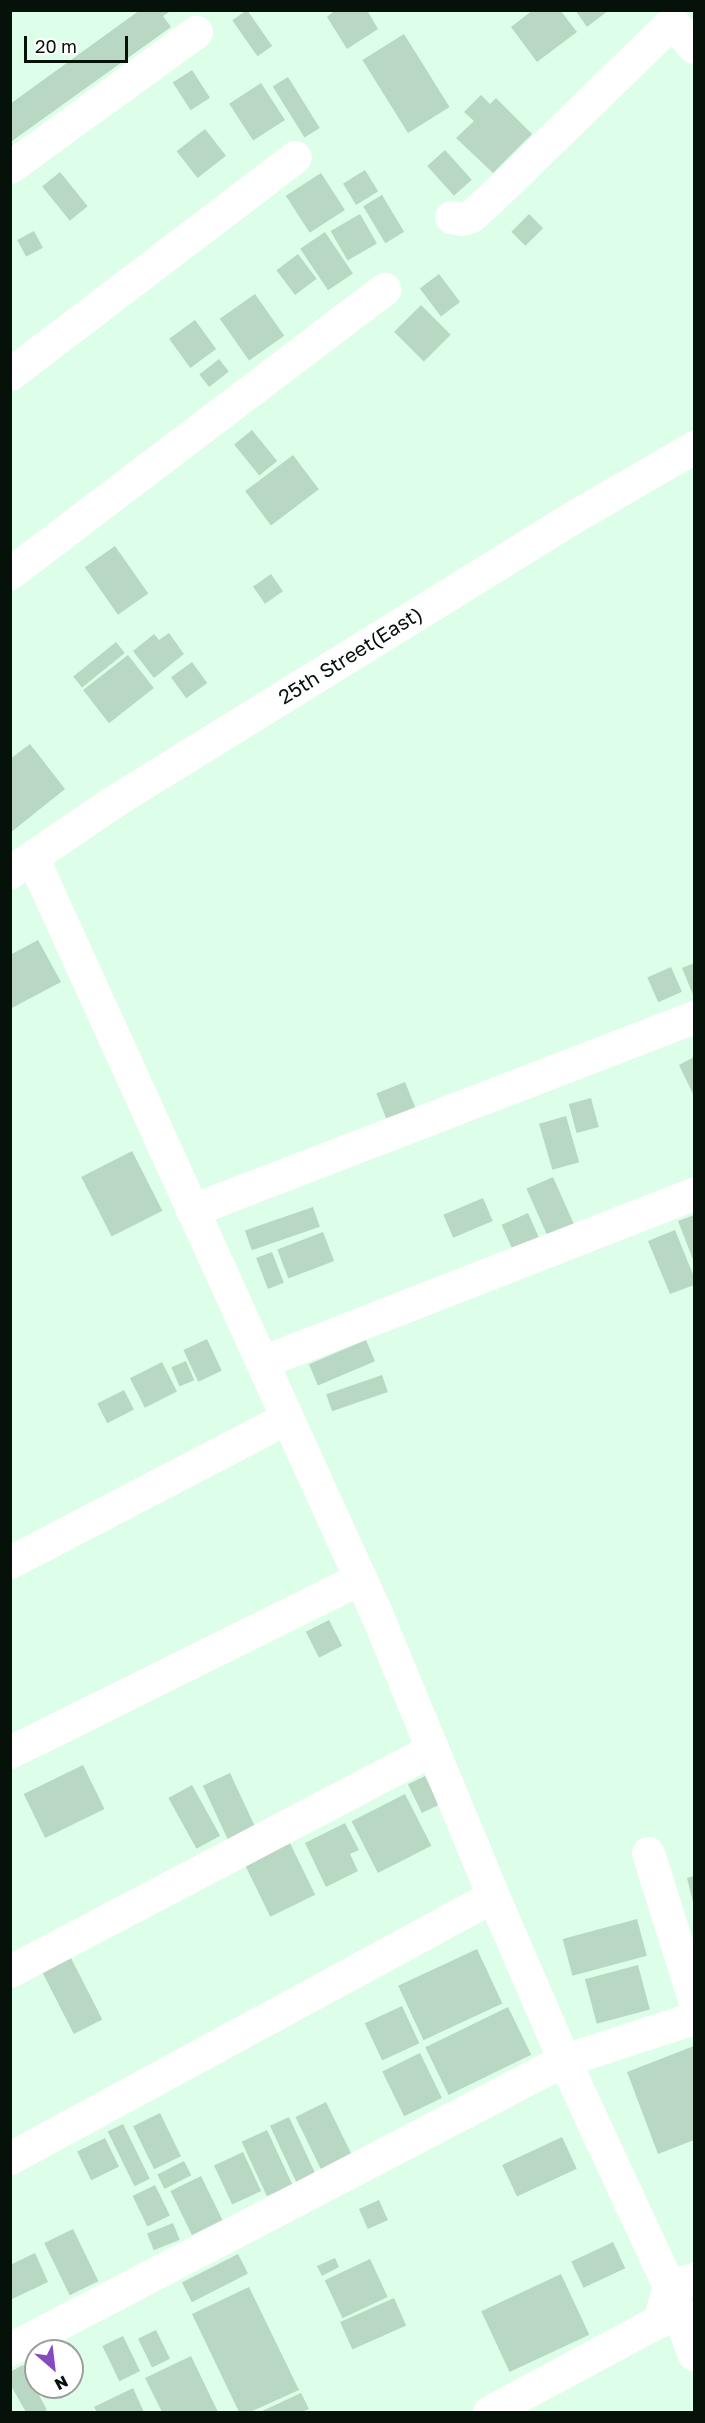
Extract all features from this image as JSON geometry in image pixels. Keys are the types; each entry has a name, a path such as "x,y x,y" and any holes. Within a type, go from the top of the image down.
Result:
{"street":[{"path":"451,217 462,219 471,216 678,16 694,47"},
{"path":"10,167 196,32"},
{"path":"10,374 295,157"},
{"path":"10,573 384,289"},
{"name":"25th Street(East)","path":"21,865 152,778 565,523 694,447"},
{"path":"21,865 192,1210 262,1362 360,1578 564,2060 682,2282 694,2355"},
{"path":"192,1210 694,1017"},
{"path":"262,1362 694,1194"},
{"path":"10,1562 287,1418"},
{"path":"10,1752 360,1578"},
{"path":"10,1971 432,1749"},
{"path":"648,1853 694,1999"},
{"path":"10,2158 493,1896"},
{"path":"10,2349 564,2060 694,2018"},
{"path":"489,2412 659,2321 682,2282"}],"building":[{"path":"140,10 172,10 163,16 171,27 12,141 10,104"},
{"path":"247,10 272,46 257,56 232,20"},
{"path":"335,10 367,10 378,29 347,49 327,17"},
{"path":"533,10 560,10 577,32 537,62 511,27"},
{"path":"575,10 609,10 587,27"},
{"path":"404,34 450,107 408,133 362,60"},
{"path":"192,70 210,98 191,110 173,83"},
{"path":"288,77 320,128 305,137 273,87"},
{"path":"261,83 285,120 253,141 229,104"},
{"path":"481,95 490,104 496,98 532,134 493,173 456,138 474,121 464,112"},
{"path":"205,129 226,156 198,178 177,151"},
{"path":"445,150 472,180 454,196 427,166"},
{"path":"365,170 378,191 356,205 343,184"},
{"path":"60,172 88,206 70,221 42,186"},
{"path":"321,173 345,210 310,233 286,196"},
{"path":"382,195 404,232 385,243 363,206"},
{"path":"360,214 377,243 348,260 331,231"},
{"path":"529,214 543,228 525,246 511,232"},
{"path":"34,231 43,248 26,257 17,240"},
{"path":"325,232 353,273 328,290 300,249"},
{"path":"298,254 317,279 295,295 276,270"},
{"path":"439,274 460,302 441,316 420,288"},
{"path":"255,294 284,336 249,360 220,319"},
{"path":"421,305 451,335 424,362 394,332"},
{"path":"195,320 216,349 190,368 169,339"},
{"path":"219,359 229,372 209,387 199,374"},
{"path":"252,430 277,461 259,476 234,444"},
{"path":"293,455 319,489 271,525 245,491"},
{"path":"115,546 148,594 118,615 85,567"},
{"path":"271,574 283,591 265,604 253,587"},
{"path":"169,633 184,654 154,678 133,651 154,634 159,640"},
{"path":"116,642 125,653 82,687 73,677"},
{"path":"128,655 154,688 109,723 83,690"},
{"path":"192,662 207,683 186,698 171,677"},
{"path":"30,744 65,789 10,833 10,759"},
{"path":"38,940 61,982 10,1009 10,955"},
{"path":"694,963 694,997 682,968"},
{"path":"671,967 682,992 658,1002 647,978"},
{"path":"694,1057 694,1096 679,1065"},
{"path":"405,1082 419,1116 390,1128 376,1094"},
{"path":"591,1098 599,1127 577,1133 569,1104"},
{"path":"566,1116 579,1162 552,1170 539,1124"},
{"path":"132,1151 162,1211 112,1237 81,1177"},
{"path":"553,1177 574,1225 548,1236 527,1189"},
{"path":"483,1198 493,1221 453,1238 443,1215"},
{"path":"313,1207 320,1227 252,1250 245,1230"},
{"path":"528,1213 540,1240 514,1252 502,1225"},
{"path":"694,1215 694,1262 678,1221"},
{"path":"675,1230 694,1277 694,1285 670,1294 648,1241"},
{"path":"323,1232 334,1261 288,1279 277,1250"},
{"path":"272,1252 284,1283 268,1289 256,1258"},
{"path":"207,1339 222,1371 198,1382 183,1350"},
{"path":"366,1340 375,1361 318,1385 309,1364"},
{"path":"186,1361 194,1380 179,1387 171,1367"},
{"path":"162,1362 177,1391 145,1408 130,1378"},
{"path":"382,1375 388,1392 332,1411 326,1394"},
{"path":"124,1390 134,1410 107,1423 97,1404"},
{"path":"329,1620 342,1646 319,1658 306,1632"},
{"path":"83,1765 104,1809 45,1838 24,1794"},
{"path":"230,1773 255,1826 228,1839 203,1786"},
{"path":"425,1776 439,1805 422,1813 408,1784"},
{"path":"192,1785 220,1836 197,1849 168,1798"},
{"path":"405,1794 431,1846 378,1873 352,1821"},
{"path":"345,1823 359,1850 350,1854 358,1871 326,1887 305,1843"},
{"path":"288,1839 315,1895 270,1917 243,1861"},
{"path":"694,1876 694,1906 687,1878"},
{"path":"637,1919 647,1956 572,1976 563,1939"},
{"path":"477,1949 502,2003 424,2040 398,1986"},
{"path":"71,1958 102,2019 74,2034 42,1973"},
{"path":"638,1965 650,2009 597,2024 585,1979"},
{"path":"402,2006 419,2043 382,2060 365,2023"},
{"path":"508,2007 531,2055 449,2095 425,2047"},
{"path":"694,2046 694,2140 658,2154 627,2072"},
{"path":"420,2053 442,2098 404,2116 382,2071"},
{"path":"326,2102 352,2155 321,2170 295,2117"},
{"path":"160,2113 181,2156 154,2169 133,2126"},
{"path":"289,2117 315,2173 296,2182 270,2126"},
{"path":"123,2124 150,2179 134,2186 108,2131"},
{"path":"267,2130 292,2184 267,2196 242,2142"},
{"path":"562,2137 577,2169 517,2197 502,2165"},
{"path":"105,2138 119,2167 91,2180 77,2152"},
{"path":"243,2152 261,2191 232,2204 214,2166"},
{"path":"184,2161 191,2175 165,2189 157,2175"},
{"path":"201,2176 222,2220 192,2235 170,2191"},
{"path":"155,2185 170,2216 147,2227 133,2196"},
{"path":"379,2200 388,2220 368,2229 359,2209"},
{"path":"173,2223 180,2240 154,2250 147,2233"},
{"path":"73,2229 98,2281 70,2295 44,2243"},
{"path":"613,2242 625,2268 584,2288 571,2261"},
{"path":"35,2253 48,2282 10,2300 10,2265"},
{"path":"238,2254 248,2274 192,2302 182,2283"},
{"path":"335,2258 339,2267 322,2276 317,2266"},
{"path":"370,2259 388,2297 342,2318 325,2280"},
{"path":"561,2274 589,2335 510,2372 481,2311"},
{"path":"249,2287 299,2390 250,2412 239,2412 192,2314"},
{"path":"394,2298 406,2325 352,2349 340,2322"},
{"path":"156,2330 170,2359 152,2368 138,2339"},
{"path":"123,2336 140,2371 119,2381 102,2346"},
{"path":"191,2356 218,2412 162,2412 145,2378"},
{"path":"23,2365 24,2399 41,2399 47,2410 26,2412 10,2384 10,2372"},
{"path":"133,2388 144,2412 97,2412 94,2407"},
{"path":"301,2393 309,2409 301,2412 260,2412"}]}
